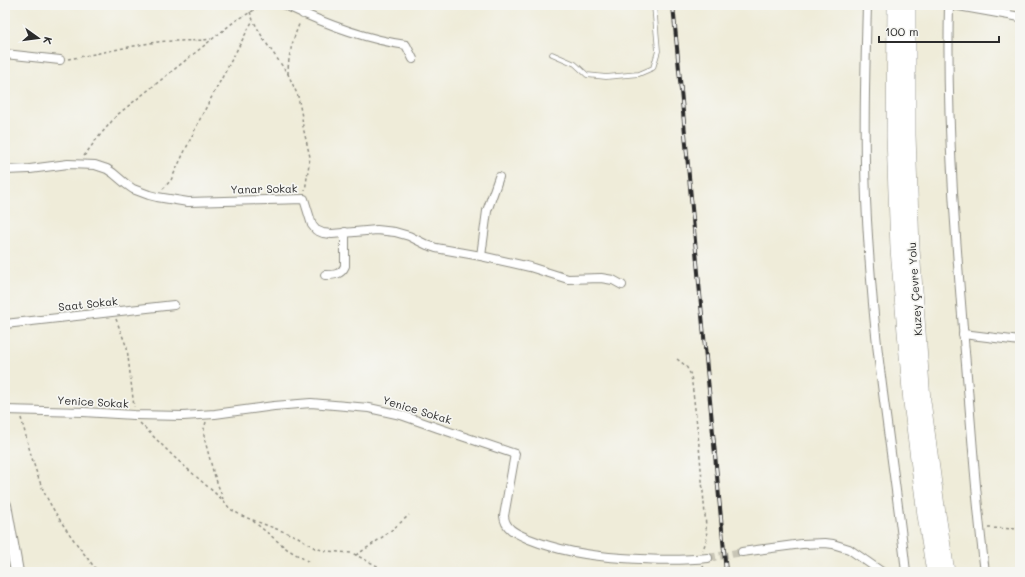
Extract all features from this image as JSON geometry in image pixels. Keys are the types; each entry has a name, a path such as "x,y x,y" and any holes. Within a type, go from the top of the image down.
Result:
{"highway":[{"name":"Kuzey Çevre Yolu","path":"895,5 894,136 898,249 911,402 924,515 934,572"},
{"name":"Kuzey Çevre Yolu","path":"908,5 908,135 912,249 923,401 947,572"}],"street":[{"path":"285,5 326,23 368,37 387,43 406,45 413,59"},
{"path":"303,14 306,5"},
{"path":"867,5 864,154 868,239 875,330 906,572"},
{"path":"949,5 948,82 959,288 972,452 985,572"},
{"path":"953,5 1020,17"},
{"path":"5,54 60,60"},
{"name":"Yanar Sokak","path":"5,170 78,164 101,166 113,173 133,189 157,197 188,202 304,199 310,221 314,228 327,234 377,230 395,232 436,248 530,267 568,279 601,278 613,280 622,285"},
{"path":"481,256 487,211 499,177"},
{"path":"325,275 338,274 344,269 346,248 345,232"},
{"name":"Saat Sokak","path":"5,324 174,306"},
{"path":"963,334 1020,340"},
{"name":"Yenice Sokak","path":"5,410 184,416 212,415 274,406 310,403 369,408 401,415 515,454 504,519 509,528 523,536 558,549 613,558 683,560 708,558"},
{"path":"5,505 17,572"},
{"path":"742,552 795,545 825,543 833,544 849,549 882,572"}],"lane":[{"path":"552,54 575,64 587,75 606,77 640,74 653,68 658,51 654,5"}],"path":[{"path":"78,164 117,115 235,21 263,5"},
{"path":"250,12 264,40 288,74 298,96 310,157 304,199"},
{"path":"288,74 292,41 303,14"},
{"path":"157,197 171,180 201,117 253,20"},
{"path":"60,60 156,42 212,39"},
{"path":"114,312 127,348 134,415 142,425 224,501 230,509 252,520 298,537 309,545 321,550 352,553 389,572"},
{"path":"678,359 686,366 691,375 697,427 707,538 699,559"},
{"path":"18,410 34,464 45,492 61,522 98,572"},
{"path":"212,415 205,425 204,437 213,471 224,501"},
{"path":"356,555 380,540 409,515"},
{"path":"252,520 287,549 310,562"},
{"path":"980,528 1020,529"}],"tunnel":[{"path":"708,558 742,552"}],"railway":[{"path":"673,5 726,572"}]}
